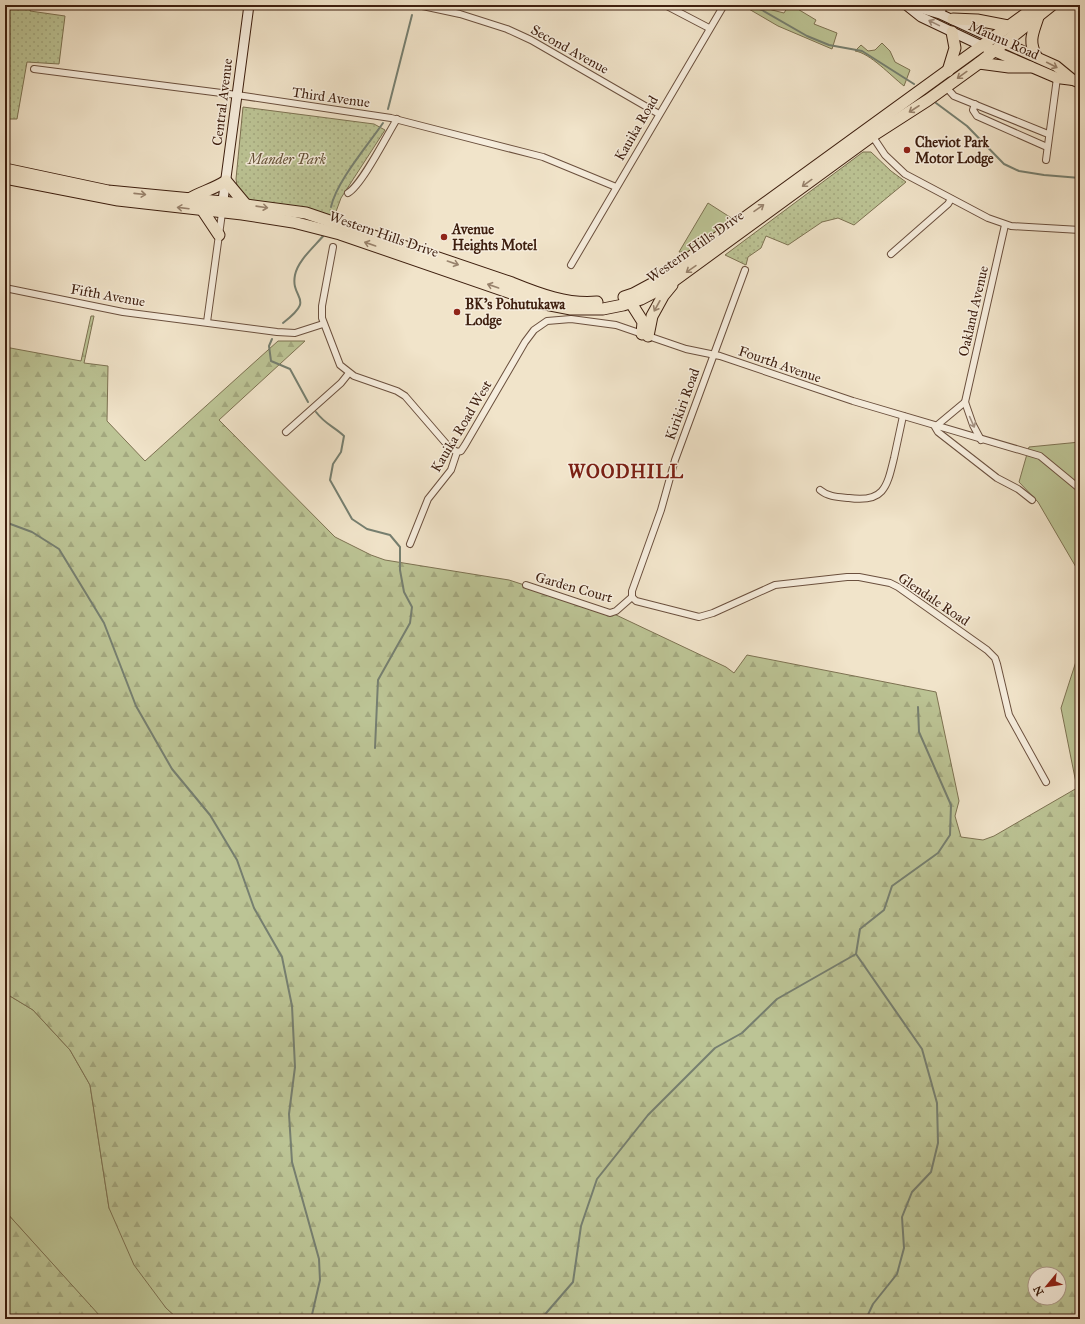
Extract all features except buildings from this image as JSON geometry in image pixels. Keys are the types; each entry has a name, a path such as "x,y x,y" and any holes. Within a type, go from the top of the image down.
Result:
{"highway":[{"name":"Western Hills Drive","path":"5,169 108,191 189,199 250,215 322,228 552,306 582,310 603,309 631,303 654,293 676,280 792,189 1038,5"},
{"name":"Western Hills Drive","path":"869,132 946,87 979,63 1052,5"},
{"path":"1036,56 1031,46 1031,39 1038,17"},
{"path":"953,19 977,20 1008,26"},
{"path":"948,71 955,48 952,32"},
{"path":"979,63 1009,67 1030,66"},
{"name":"Western Hills Drive","path":"5,178 118,200 203,211 222,207 246,205 306,213 512,283 535,293 575,302 592,303 609,301 633,294 646,288 792,189"},
{"path":"189,199 200,193 213,190 226,182 246,205"},
{"path":"203,211 219,235"},
{"path":"645,335 652,316 663,296 676,280"},
{"path":"631,303 643,322 645,335"}],"main road":[{"name":"Central Avenue","path":"222,207 249,5"},
{"name":"Maunu Road","path":"905,5 922,17 982,46 1057,78 1077,81"},
{"name":"Maunu Road","path":"910,5 953,19 992,38 1036,56 1062,70 1077,81"}],"street":[{"name":"Second Avenue","path":"418,5 478,19 519,35 659,114"},
{"path":"665,5 709,28"},
{"name":"Kauika Road","path":"571,265 709,28 724,5"},
{"path":"940,14 945,5"},
{"name":"Third Avenue","path":"34,69 237,95 361,113 397,120 543,157 616,187"},
{"path":"1046,160 1048,134 1057,78"},
{"path":"946,87 954,96 1048,134"},
{"path":"974,104 973,110 977,116 1047,147"},
{"path":"348,193 363,175 397,120"},
{"path":"869,132 885,156 896,168 988,218 1005,225 1080,230"},
{"path":"891,254 948,204 951,199"},
{"path":"207,322 222,207"},
{"name":"Oakland Avenue","path":"965,402 1005,225"},
{"path":"334,247 322,306 323,324 340,365 349,373 406,396 449,447 458,452"},
{"name":"Kirikiri Road","path":"632,597 632,591 661,510 675,460 712,356 717,348 745,270"},
{"name":"Fifth Avenue","path":"5,288 123,312 287,333 305,331 323,324"},
{"name":"Fourth Avenue","path":"541,324 554,319 581,320 616,325 935,426 1040,456 1080,489"},
{"name":"Kauika Road West","path":"410,544 428,499 451,470 458,452 461,451 465,445 525,342 541,324"},
{"path":"286,432 341,383 349,373"},
{"path":"981,440 973,425 965,402 935,426 940,436 946,441 996,478 1018,489 1032,500"},
{"path":"820,490 829,495 857,499 872,498 882,492 889,480 903,416"},
{"name":"Glendale Road","path":"632,597 636,601 699,617 782,584 847,577 890,583 915,598 987,650 995,658 1009,715 1046,782"},
{"name":"Garden Court","path":"526,585 607,612 616,611 632,597"}],"green space":[{"path":"5,5 31,5 30,11 65,16 59,64 27,62 17,119 5,119"},
{"path":"742,5 762,5 772,10 784,13 789,5 791,5 816,20 814,24 837,33 832,49 778,26"},
{"path":"882,43 890,51 895,62 910,70 904,86 874,60 855,51 861,45 868,51 875,50"},
{"name":"Mander Park","path":"243,107 374,124 385,130 341,198 334,217 246,199 237,186 236,179"},
{"path":"863,152 871,152 891,171 906,182 854,225 838,218 822,222 788,245 766,236 761,248 748,257 746,265 725,255"},
{"path":"708,203 733,219 689,252 679,252"},
{"path":"91,316 94,316 84,363 108,366 107,421 145,461 278,341 305,341 219,420 335,537 371,555 385,560 509,580 614,614 726,667 734,673 747,655 936,692 959,801 955,816 961,837 983,840 994,836 1077,788 1080,792 1080,1319 170,1319 176,1317 166,1308 134,1265 109,1208 90,1085 70,1050 33,1010 5,993 5,347 81,361"},
{"path":"1080,442 1080,574 1038,502 1019,482 1029,447"},
{"path":"1080,649 1080,792 1077,788 1061,708"},
{"path":"5,993 33,1010 70,1050 90,1085 109,1208 166,1308 176,1317 170,1319 102,1319 5,1211"},
{"path":"5,1211 100,1316 102,1319 5,1319"}],"waterway":[{"path":"749,5 762,10 807,36 829,45 862,51 914,84"},
{"path":"388,109 412,15"},
{"path":"936,103 967,126 1004,164 1019,171 1080,178"},
{"path":"331,207 339,186 383,123"},
{"path":"283,323 299,308 300,299 294,283 297,269 303,259 324,235"},
{"path":"272,339 269,346 271,361 290,369 308,402"},
{"path":"316,412 344,436 341,452 333,464 330,480 352,519 367,529 390,535 400,547 400,570 404,592 412,607 410,623 378,680 375,748"},
{"path":"5,522 32,532 59,549 104,623 136,706 172,769 210,815 237,860 254,908 282,957 292,1006 295,1067 289,1114 292,1162 319,1259 320,1280 311,1319"},
{"path":"866,1319 873,1304 897,1274 904,1248 902,1217 912,1192 931,1172 938,1143 937,1103 922,1049 856,954 860,929 884,910 892,886 938,853 950,835 951,805 919,732 918,707"},
{"path":"541,1319 573,1282 581,1226 597,1179 648,1115 715,1048 742,1033 777,999 856,954"}],"place":[{"name":"Cheviot Park Motor Lodge","path":"907,150"},
{"name":"Avenue Heights Motel","path":"444,237"},
{"name":"BK's Pohutukawa Lodge","path":"457,312"}],"district":[{"name":"WOODHILL","path":"626,472"}]}
